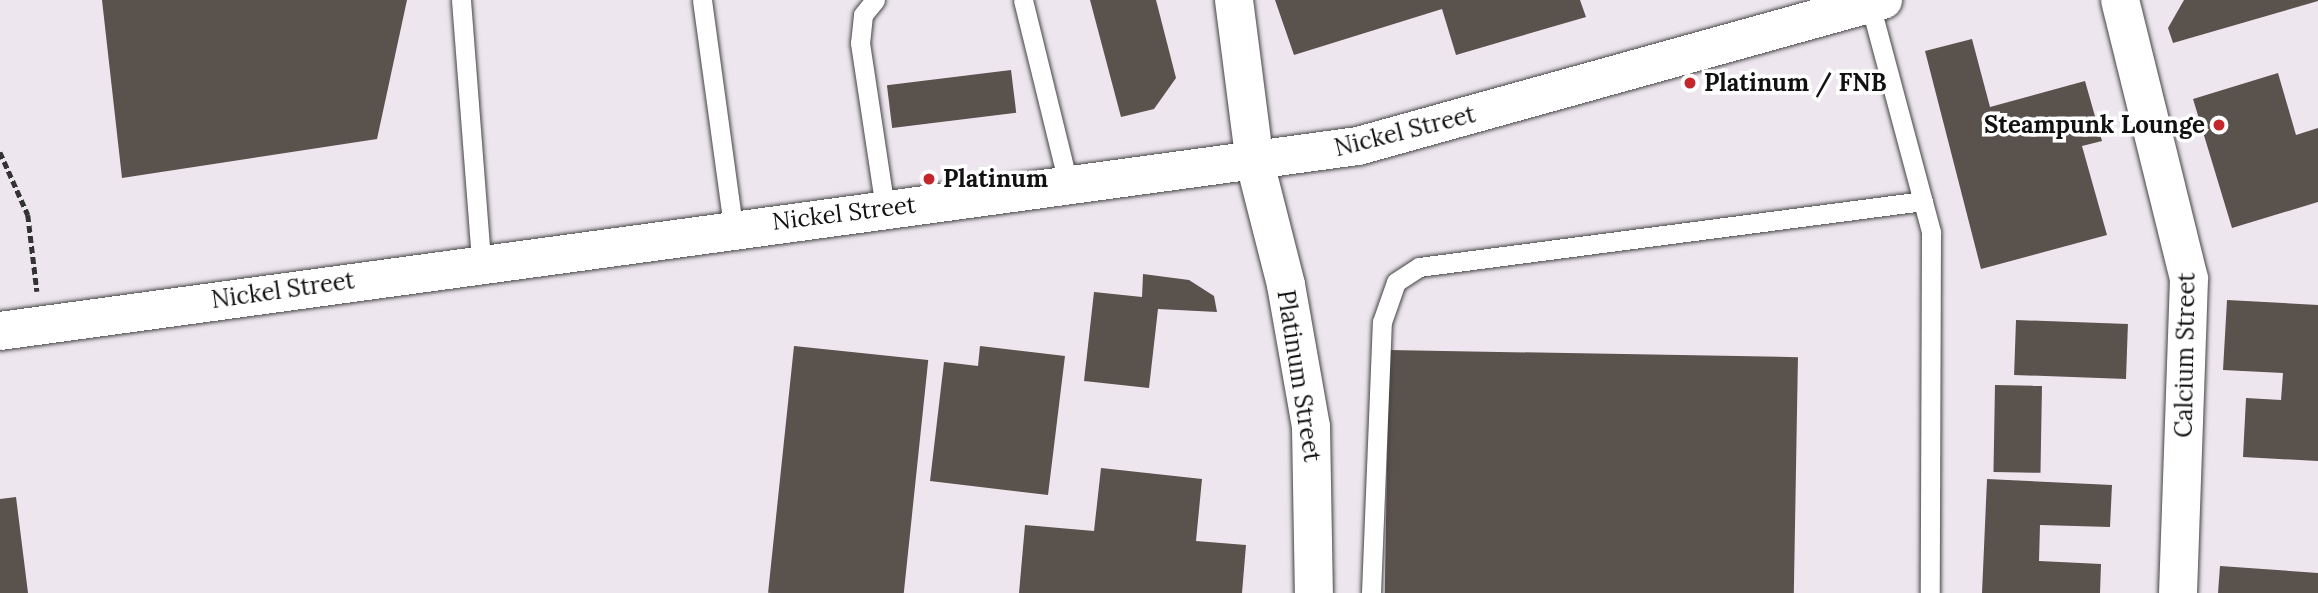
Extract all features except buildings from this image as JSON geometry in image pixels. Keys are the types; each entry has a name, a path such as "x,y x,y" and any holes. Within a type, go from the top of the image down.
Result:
{"street":[{"name":"Platinum Street","path":"1234,0 1255,163 1286,285 1311,427 1314,593"},
{"name":"Calcium Street","path":"2120,0 2189,279 2178,593"},
{"name":"Nickel Street","path":"0,331 481,261 1068,183 1255,163 1358,146 1821,9 1877,2"}],"lane":[{"path":"461,0 481,261"},
{"path":"702,0 733,227"},
{"path":"875,0 863,15 860,43 885,208"},
{"path":"1023,0 1068,183"},
{"path":"1877,2 1923,201 1934,270 1930,593"},
{"path":"1371,593 1382,322 1396,282 1419,267 1923,201"}],"path":[{"path":"0,152 28,215 40,326"}],"shaded area":[{"path":"0,0 2318,0 2318,593 0,593"}],"place":[{"name":"Platinum / FNB","path":"1690,83"},
{"name":"Steampunk Lounge","path":"2219,125"},
{"name":"Platinum","path":"929,179"}]}
